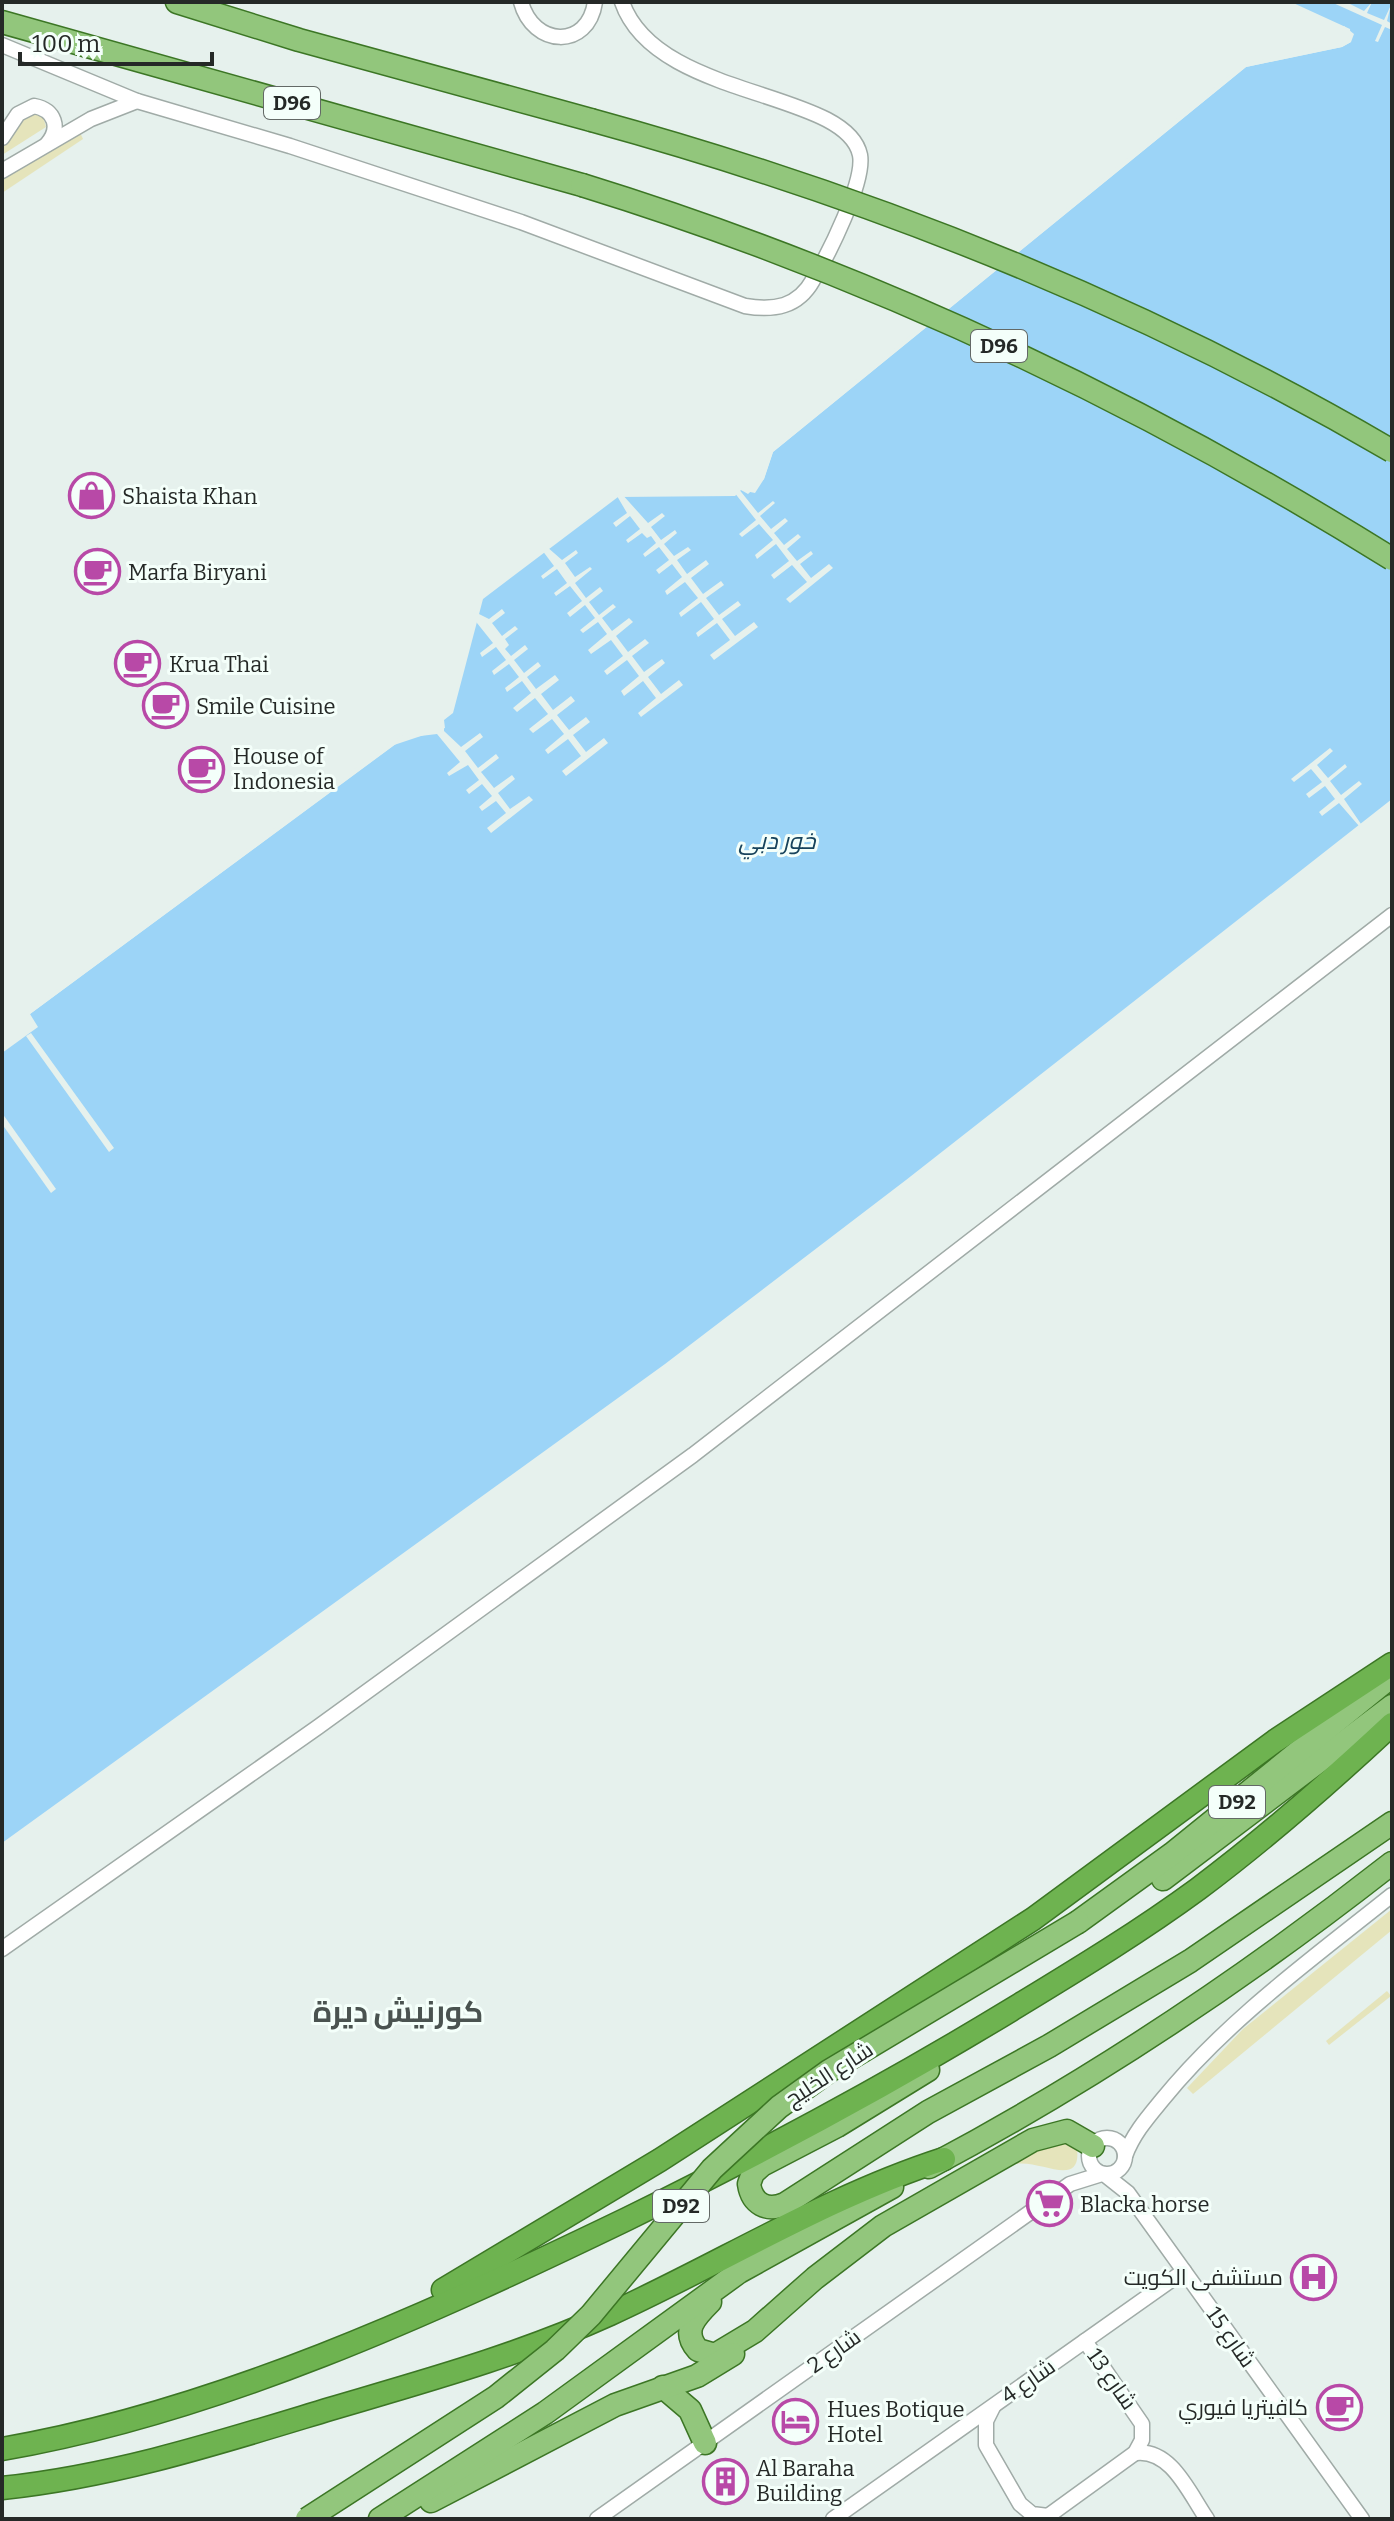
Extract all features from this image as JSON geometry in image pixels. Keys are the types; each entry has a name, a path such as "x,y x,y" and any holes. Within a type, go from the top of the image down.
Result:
{"highway":[{"path":"321,2353 467,2277 660,2160 1067,1896 1254,1757 1392,1664"},
{"path":"2,2449 147,2416 321,2353 500,2279 719,2175 826,2119 1113,1948 1199,1888 1392,1724"},
{"path":"2,2488 76,2478 167,2459 524,2349 638,2301 829,2203 944,2159"}],"main road":[{"path":"177,2 299,40 792,179 988,252 1180,337 1392,451"},
{"name":"D96","path":"2,22 582,185 767,247 949,323 1205,449 1392,559"},
{"name":"شارع الخليج","path":"307,2519 496,2397 555,2350 591,2315 712,2169 779,2107 829,2071 1085,1917 1172,1854 1392,1676"},
{"path":"1085,1917 1171,1873 1392,1706"},
{"path":"979,2030 933,2068 837,2126 757,2168 749,2184 755,2201 766,2207 785,2204 928,2112 1049,2046 1190,1961 1392,1823"},
{"path":"382,2519 545,2413 739,2272 944,2159 1175,2018 1392,1863"},
{"path":"382,2519 461,2488 597,2413 724,2361 768,2320 883,2226 1033,2140 1067,2131 1099,2145"},
{"path":"739,2272 692,2322 690,2334 694,2346 703,2353 721,2353 768,2320"},
{"path":"663,2387 684,2403 705,2443"}],"street":[{"path":"521,2 525,17 535,29 549,36 565,37 579,31 590,20 595,2"},
{"path":"2,45 137,101 521,222 745,306 779,308 794,301 816,276 856,184 860,169 854,140 830,121 676,63 638,31 622,2"},
{"path":"2,171 99,115 137,101"},
{"path":"2,138 18,114 34,106 50,113 55,120 56,129 47,145"},
{"path":"2,1949 331,1718 693,1455 1392,915"},
{"path":"1142,2125 1099,2145 1093,2167 1103,2174 1112,2174 1124,2161 1142,2125 1194,2063 1240,2019 1392,1895"},
{"path":"1099,2145 1122,2146 1124,2161"},
{"name":"شارع 2","path":"597,2519 1070,2184 1099,2145"},
{"name":"شارع 15","path":"1124,2161 1128,2193"},
{"name":"شارع 2","path":"1070,2184 1103,2174"},
{"name":"شارع 15","path":"1103,2174 1128,2193 1362,2519"},
{"name":"شارع 4","path":"833,2519 1184,2271"},
{"name":"شارع 13","path":"1085,2341 1142,2424 1142,2440 1135,2453"},
{"path":"998,2401 986,2421 986,2445 1019,2511 1046,2517 1135,2453 1151,2453 1165,2460 1207,2519"},
{"path":"952,2434 969,2435 986,2445"}],"green space":[{"path":"36,112 43,116 46,127 2,155 7,133 22,118"},
{"path":"77,126 83,139 2,193 2,172"},
{"path":"1392,1909 1392,1930 1193,2094 1187,2088 1243,2029"},
{"path":"1387,1991 1391,1996 1329,2045 1326,2041"},
{"path":"1055,2138 1077,2149 1077,2161 1072,2168 1055,2169 1022,2163 1012,2165"}],"water":[{"name":"خور دبي","path":"1291,2 1392,2 1392,799 906,1180 665,1364 2,1843 2,1053 38,1027 30,1014 394,745 445,728 444,720 453,713 483,599 618,497 735,496 741,490 748,494 764,479 773,452 1246,67 1342,47 1351,42 1350,29"}],"pier":[{"path":"1331,2 1346,2 1364,11 1372,2 1367,13 1384,20 1391,5 1387,21 1392,24 1392,30 1385,27 1378,42 1375,41 1382,25"},
{"path":"1344,26 1354,34 1351,42 1342,47 1246,67 773,452 764,479 755,493 741,490 743,487 752,489 771,449 1243,64 1341,43 1350,35 1342,30"},
{"path":"738,488 758,513 773,501 775,503 760,516 771,529 785,518 788,521 774,533 784,545 798,534 801,537 787,549 797,561 811,551 813,554 800,564 811,578 829,564 833,568 790,603 786,599 807,582 792,565 774,579 771,575 789,561 776,544 757,559 755,555 773,540 759,524 742,537 739,534 756,520 734,492"},
{"path":"621,493 648,523 662,513 665,516 651,527 661,540 675,530 677,533 664,544 674,556 688,547 691,550 677,560 687,574 706,560 709,564 691,578 703,594 721,581 724,585 706,598 719,615 738,601 741,605 722,619 735,636 754,622 758,627 714,660 710,655 730,640 717,623 698,637 696,633 714,619 701,602 681,617 679,613 698,598 685,582 667,595 665,591 682,577 672,564 659,574 656,570 669,560 659,547 645,557 643,554 656,543 651,536 647,538 642,533 628,543 626,540 640,529 630,516 616,527 613,523 627,513 617,496"},
{"path":"546,546 562,560 576,550 578,553 565,563 575,577 590,567 592,569 575,583 586,598 600,587 603,591 589,602 599,615 613,604 616,607 602,618 612,631 629,618 633,622 616,636 628,652 645,639 649,643 632,656 644,672 662,659 665,663 648,677 661,694 679,680 683,685 641,717 638,713 656,698 643,681 624,696 621,691 639,676 627,660 607,675 604,671 623,656 611,640 591,654 588,650 607,634 598,622 583,633 580,630 595,618 585,605 570,617 567,613 582,601 570,586 556,596 554,593 567,583 557,569 543,579 541,576 554,566 542,550"},
{"path":"502,609 505,613 492,623 502,636 515,626 518,629 505,639 509,645 505,649 511,656 525,645 528,649 514,660 524,673 538,662 541,666 527,677 536,689 555,675 559,680 541,694 553,710 571,696 575,701 557,715 569,730 586,717 590,722 573,735 586,752 604,738 608,743 566,776 562,771 581,756 568,739 548,754 545,750 564,734 552,719 533,733 529,729 548,714 535,698 517,712 513,708 531,693 522,681 507,692 505,688 519,677 509,664 494,675 492,671 506,660 496,647 482,657 480,653 493,643 473,618 475,612 489,619"},
{"path":"444,720 444,731 461,747 480,733 483,737 465,751 478,768 496,754 499,758 481,772 494,788 512,775 515,779 498,793 510,809 529,796 533,800 491,833 487,828 506,813 496,801 482,811 479,807 492,796 482,784 469,794 466,790 479,780 468,765 449,776 447,773 460,762 437,734 404,738 30,1014 28,1011 392,741 403,735 439,729"},
{"path":"1330,748 1333,751 1317,765 1328,778 1345,764 1347,767 1330,781 1341,795 1359,781 1362,784 1344,799 1361,824 1359,826 1339,803 1322,816 1319,812 1335,799 1325,786 1309,798 1306,794 1322,782 1311,769 1294,782 1291,779"},
{"path":"31,1033 114,1148 109,1152 26,1036"},
{"path":"2,1113 56,1189 51,1193 2,1124"}],"place":[{"name":"Shaista Khan","path":"91,496"},
{"name":"Marfa Biryani","path":"97,572"},
{"name":"Krua Thai","path":"138,664"},
{"name":"Smile Cuisine","path":"165,706"},
{"name":"House of Indonesia","path":"202,769"},
{"name":"Blacka horse","path":"1049,2204"},
{"name":"مستشفى الكويت","path":"1314,2277"},
{"name":"كافيتريا فيوري","path":"1339,2407"},
{"name":"Hues Botique Hotel","path":"796,2422"},
{"name":"Al Baraha Building","path":"725,2481"}],"district":[{"name":"كورنيش ديرة","path":"398,2012"}]}
